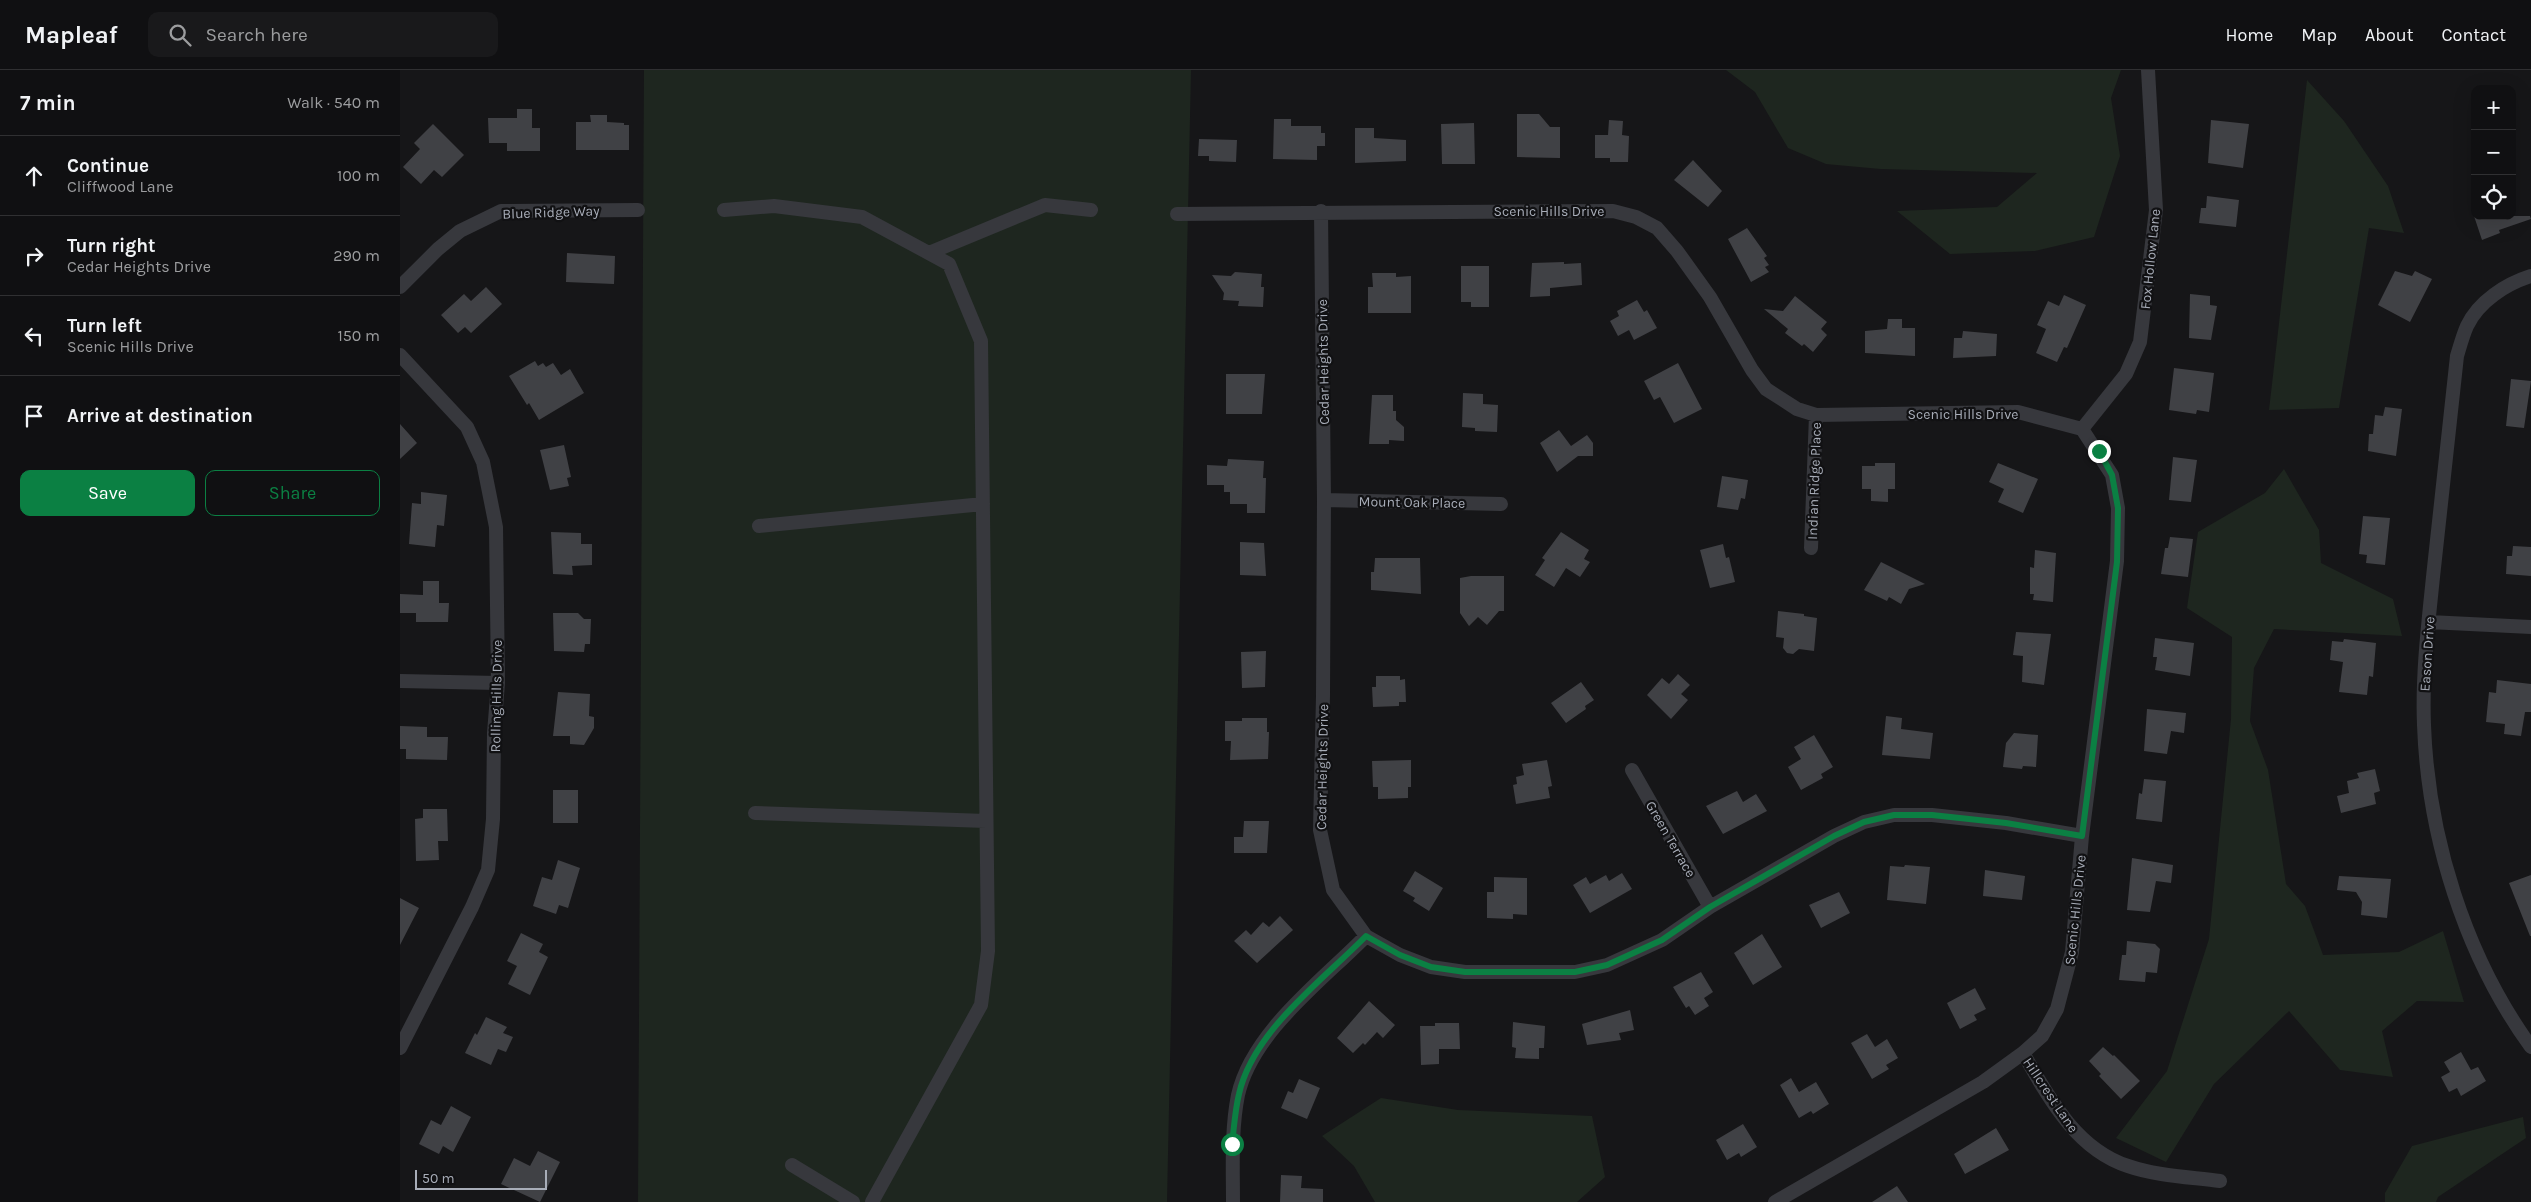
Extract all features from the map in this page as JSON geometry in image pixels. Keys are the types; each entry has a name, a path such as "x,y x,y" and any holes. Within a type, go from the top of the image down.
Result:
{"street":[{"name":"Fox Hollow Lane","path":"2082,428 2126,374 2140,342 2156,210 2148,70"},
{"path":"928,253 1045,205 1091,210"},
{"path":"724,210 774,206 862,217 949,264 981,341 988,951 981,1005 872,1202"},
{"name":"Blue Ridge Way","path":"400,287 438,249 460,231 500,211 638,210"},
{"name":"Scenic Hills Drive","path":"1177,214 1321,211 1588,210 1613,211 1636,217 1657,228 1677,251 1710,297 1752,370 1766,389 1797,409 1816,414 2018,412 2082,428 2112,475 2118,508 2117,562 2082,836 2072,952 2067,977 2057,1009 2042,1036 2023,1053 1982,1082 1775,1202"},
{"name":"Cedar Heights Drive","path":"1321,211 1324,500 1320,830 1333,890 1366,936 1400,955 1439,968 1465,972 1575,972 1607,965 1662,940 1710,907 1834,836 1864,822 1894,815 1932,815 2006,823 2082,836"},
{"name":"Eason Drive","path":"2531,276 2514,282 2488,300 2468,324 2457,356 2429,622 2424,724 2427,769 2435,821 2451,883 2474,943 2500,998 2531,1047"},
{"name":"Rolling Hills Drive","path":"400,355 466,427 482,462 491,492 496,527 498,683 494,733 493,818 488,870 472,907 400,1048"},
{"name":"Indian Ridge Place","path":"1811,548 1816,414"},
{"name":"Mount Oak Place","path":"1324,500 1501,504"},
{"path":"759,526 983,504"},
{"path":"2429,622 2531,627"},
{"path":"400,681 498,683"},
{"name":"Green Terrace","path":"1632,770 1710,907"},
{"path":"755,813 986,821"},
{"path":"1233,1202 1232,1144 1238,1094 1247,1071 1260,1047 1288,1011 1366,936"},
{"name":"Hillcrest Lane","path":"2023,1053 2047,1094 2081,1139 2102,1153 2128,1166 2220,1181"},
{"path":"792,1165 853,1202"}],"shaded area":[{"path":"644,70 1191,70 1167,1202 638,1202"},
{"path":"1726,70 2121,70 2111,98 2120,156 2094,237 2035,251 1950,254 1897,211 1997,207 2037,173 1881,169 1826,164 1788,148 1755,92"},
{"path":"2307,80 2344,121 2388,186 2404,233 2369,228 2339,408 2269,410"},
{"path":"2284,469 2319,530 2321,563 2393,599 2402,636 2274,629 2254,668 2250,721 2268,770 2286,884 2305,906 2323,955 2399,952 2443,931 2464,1002 2417,1001 2382,1031 2393,1077 2340,1070 2289,1011 2214,1084 2166,1162 2116,1138 2167,1071 2209,939 2231,719 2232,637 2187,608 2198,532 2265,493"},
{"path":"1381,1098 1458,1110 1592,1116 1605,1177 1577,1202 1375,1202 1354,1166 1322,1136"},
{"path":"2523,1117 2526,1138 2438,1197 2436,1202 2385,1202 2385,1193 2412,1146"}],"building":[{"path":"517,109 532,109 532,128 540,128 540,151 507,151 507,143 489,143 488,118 517,118"},
{"path":"1517,114 1539,114 1550,127 1560,127 1560,158 1517,157"},
{"path":"590,115 607,115 607,122 629,125 629,150 576,150 576,122 591,122"},
{"path":"1274,119 1291,119 1291,126 1321,126 1321,133 1325,133 1325,146 1317,146 1317,160 1273,159"},
{"path":"1609,120 1623,121 1622,135 1629,136 1628,162 1610,162 1610,158 1595,158 1595,135 1608,135"},
{"path":"2211,120 2249,124 2243,168 2208,163"},
{"path":"1474,123 1475,164 1442,164 1441,124"},
{"path":"433,124 464,155 442,177 434,170 421,184 403,167 420,149 414,143"},
{"path":"1355,128 1374,128 1374,138 1406,140 1406,161 1355,163"},
{"path":"1199,139 1237,140 1236,162 1209,161 1209,156 1198,156"},
{"path":"1693,160 1722,191 1708,207 1674,180"},
{"path":"2207,196 2239,200 2236,227 2199,223 2201,208 2206,208"},
{"path":"2516,216 2530,216 2531,219 2499,230 2500,233 2482,240 2475,220 2516,220"},
{"path":"1747,228 1767,256 1764,258 1769,265 1765,267 1769,272 1751,282 1728,239"},
{"path":"567,253 615,256 614,284 566,282"},
{"path":"1564,262 1564,264 1581,263 1582,285 1550,288 1550,296 1530,297 1532,263"},
{"path":"1461,266 1489,266 1489,307 1471,307 1471,302 1461,302"},
{"path":"2395,271 2412,276 2415,271 2432,279 2410,322 2378,305"},
{"path":"1235,272 1262,274 1261,287 1264,287 1263,307 1238,306 1239,301 1223,300 1224,293 1212,275 1231,276"},
{"path":"1372,273 1396,273 1396,277 1411,276 1411,313 1368,313 1368,287 1373,287"},
{"path":"486,287 502,304 471,333 465,327 458,333 441,315 464,294 471,301"},
{"path":"2190,294 2210,296 2210,305 2217,306 2211,340 2189,338"},
{"path":"2064,295 2086,305 2067,348 2064,347 2057,362 2036,353 2046,329 2037,325 2048,301 2059,306"},
{"path":"1795,296 1827,322 1821,329 1827,335 1813,352 1804,344 1802,346 1785,333 1788,329 1764,309 1783,311"},
{"path":"1637,300 1644,312 1647,310 1657,328 1634,340 1629,330 1618,336 1610,321 1619,316 1617,311"},
{"path":"1888,319 1902,319 1902,328 1915,328 1915,356 1865,353 1865,331 1887,329"},
{"path":"1963,331 1997,334 1996,356 1953,358 1954,338 1962,338"},
{"path":"535,361 538,366 543,363 546,367 553,363 561,375 570,369 584,393 539,420 509,376"},
{"path":"1678,363 1702,409 1674,423 1660,397 1654,400 1644,381"},
{"path":"2174,368 2214,373 2209,412 2197,410 2196,414 2169,410"},
{"path":"1226,374 1265,374 1262,414 1226,414"},
{"path":"2511,379 2531,381 2524,428 2506,426"},
{"path":"1463,393 1483,394 1483,404 1498,405 1497,432 1475,431 1475,428 1462,427"},
{"path":"1372,395 1393,395 1393,411 1396,411 1396,420 1404,427 1404,441 1389,440 1389,444 1369,444"},
{"path":"2385,407 2402,409 2396,456 2368,451 2369,434 2373,434 2375,415 2383,416"},
{"path":"400,424 417,443 400,459"},
{"path":"1559,430 1571,446 1587,435 1593,443 1593,456 1578,456 1557,472 1540,443"},
{"path":"564,445 571,477 567,478 569,486 550,490 540,450"},
{"path":"2173,457 2197,460 2191,502 2169,500"},
{"path":"1228,459 1264,461 1263,478 1266,478 1265,513 1247,513 1247,504 1230,504 1230,492 1224,492 1224,485 1207,485 1207,465 1227,466"},
{"path":"1875,463 1895,463 1895,489 1888,489 1888,502 1871,501 1871,489 1862,489 1862,466 1875,466"},
{"path":"1998,463 2038,479 2023,513 1998,502 2004,489 1989,482"},
{"path":"1722,476 1748,480 1745,499 1741,498 1738,510 1717,507"},
{"path":"421,492 447,495 444,526 437,525 435,547 409,544 412,503 421,504"},
{"path":"2363,516 2390,518 2385,565 2366,563 2367,555 2359,554"},
{"path":"551,532 581,533 581,544 592,544 592,565 572,566 573,575 553,574"},
{"path":"1561,532 1589,550 1584,559 1590,562 1580,577 1566,568 1554,587 1535,575 1545,560 1542,558"},
{"path":"2170,537 2193,539 2188,577 2161,574 2165,548 2168,548"},
{"path":"1240,542 1264,543 1266,576 1240,575"},
{"path":"1723,544 1726,558 1729,557 1735,582 1710,588 1700,550"},
{"path":"2513,546 2531,547 2531,576 2506,574 2507,556 2512,556"},
{"path":"2035,550 2056,553 2053,602 2033,600 2034,594 2030,594 2030,567 2034,568"},
{"path":"1375,558 1420,558 1421,594 1371,590 1371,572 1374,572"},
{"path":"1881,562 1925,584 1909,589 1901,604 1889,597 1887,601 1864,590"},
{"path":"1504,576 1504,611 1499,611 1487,625 1478,617 1469,626 1460,613 1460,578"},
{"path":"423,581 439,581 439,603 449,603 448,622 416,622 416,613 400,613 400,594 423,595"},
{"path":"1778,611 1804,614 1804,616 1817,618 1814,651 1799,649 1793,654 1787,653 1783,648 1784,638 1776,637"},
{"path":"553,613 578,613 584,619 591,619 590,644 585,644 584,652 554,651"},
{"path":"2016,632 2051,634 2044,685 2022,682 2023,656 2013,655"},
{"path":"2155,638 2194,643 2190,676 2155,670 2157,657 2153,657"},
{"path":"2344,639 2376,643 2373,677 2369,676 2367,695 2339,692 2343,662 2330,660 2332,641 2343,642"},
{"path":"1266,651 1265,687 1242,688 1241,652"},
{"path":"1678,674 1690,685 1681,694 1688,700 1671,719 1647,695 1662,678 1669,684"},
{"path":"1376,676 1400,676 1400,680 1405,679 1406,702 1399,702 1399,706 1373,707 1372,687 1376,687"},
{"path":"2497,680 2531,684 2531,712 2525,712 2521,736 2504,734 2505,724 2486,722 2489,692 2496,693"},
{"path":"1581,682 1594,700 1585,706 1586,709 1566,723 1551,703"},
{"path":"558,692 590,694 589,716 594,717 594,728 584,745 570,744 570,736 553,736"},
{"path":"2147,709 2186,713 2184,733 2171,731 2167,754 2144,751"},
{"path":"1886,716 1902,718 1901,729 1933,733 1930,759 1882,755"},
{"path":"1242,718 1267,718 1267,732 1269,732 1268,759 1230,760 1231,741 1225,741 1225,721 1242,721"},
{"path":"400,726 427,727 427,737 448,737 447,760 406,759 406,749 400,749"},
{"path":"2014,733 2038,735 2036,767 2023,766 2022,769 2003,767 2006,743"},
{"path":"1814,735 1833,767 1821,774 1823,778 1801,790 1788,767 1801,759 1794,747"},
{"path":"1411,760 1411,787 1408,787 1408,798 1378,799 1378,787 1373,787 1372,761"},
{"path":"1547,760 1552,786 1548,787 1550,798 1516,804 1513,785 1517,784 1516,777 1524,775 1522,764"},
{"path":"2375,769 2380,791 2374,793 2376,804 2341,813 2337,796 2349,793 2347,781 2359,778 2357,773"},
{"path":"2144,779 2166,781 2162,822 2136,819 2139,793 2142,794"},
{"path":"553,790 578,790 578,823 553,823"},
{"path":"1737,791 1743,802 1756,794 1767,811 1723,834 1706,806"},
{"path":"423,809 447,809 448,841 438,841 439,860 416,861 415,819 423,818"},
{"path":"1244,821 1269,821 1267,853 1234,853 1234,837 1243,837"},
{"path":"2132,858 2173,865 2171,883 2156,881 2150,912 2127,910"},
{"path":"558,860 580,868 568,908 559,905 556,914 533,906 542,877 552,880"},
{"path":"1905,865 1930,867 1926,904 1887,900 1890,866 1904,867"},
{"path":"1985,870 2025,876 2022,900 1983,896"},
{"path":"1415,871 1443,888 1429,911 1413,901 1415,898 1403,891"},
{"path":"1622,873 1632,889 1590,913 1573,885 1586,877 1590,884 1606,875 1609,881"},
{"path":"2531,875 2531,936 2530,936 2509,883"},
{"path":"2339,876 2391,879 2387,918 2361,915 2362,902 2356,892 2337,890"},
{"path":"1494,877 1527,878 1527,915 1513,914 1513,919 1487,918 1487,892 1494,892"},
{"path":"1839,892 1850,913 1821,928 1809,905"},
{"path":"400,898 419,908 400,945"},
{"path":"1280,916 1293,930 1257,963 1234,941 1246,930 1251,935 1263,922 1269,927"},
{"path":"521,933 543,944 539,952 548,957 530,995 508,984 517,966 507,961"},
{"path":"1762,934 1782,967 1753,985 1734,953"},
{"path":"2127,941 2155,944 2160,949 2157,973 2146,972 2145,982 2119,980 2122,955 2126,955"},
{"path":"1701,972 1713,992 1704,998 1709,1006 1695,1015 1689,1006 1686,1008 1673,987"},
{"path":"1975,988 1986,1009 1974,1015 1977,1020 1960,1029 1947,1003"},
{"path":"1369,1001 1395,1025 1383,1038 1377,1032 1365,1045 1363,1043 1353,1053 1337,1038"},
{"path":"1630,1010 1634,1030 1619,1033 1621,1040 1587,1045 1582,1024"},
{"path":"486,1017 507,1027 503,1033 513,1037 506,1052 498,1049 491,1065 465,1053"},
{"path":"1513,1022 1545,1026 1544,1048 1539,1048 1539,1059 1515,1058 1516,1048 1512,1047"},
{"path":"1435,1023 1459,1023 1460,1049 1439,1049 1439,1064 1421,1065 1420,1026 1435,1026"},
{"path":"1867,1034 1875,1047 1887,1039 1898,1058 1886,1065 1889,1069 1872,1079 1851,1043"},
{"path":"2103,1047 2114,1055 2140,1081 2121,1099 2099,1076 2101,1074 2089,1061"},
{"path":"2461,1052 2471,1070 2478,1067 2486,1081 2461,1096 2457,1088 2449,1092 2441,1077 2450,1072 2444,1062"},
{"path":"1791,1078 1799,1092 1816,1082 1829,1104 1813,1114 1811,1111 1799,1118 1780,1085"},
{"path":"1299,1079 1320,1088 1307,1119 1281,1108 1288,1091 1293,1093"},
{"path":"451,1106 471,1117 453,1152 443,1146 439,1154 419,1144 431,1120 441,1125"},
{"path":"1743,1124 1757,1147 1741,1157 1739,1153 1727,1160 1716,1140"},
{"path":"1996,1128 2009,1150 1965,1174 1954,1154"},
{"path":"538,1151 560,1162 540,1202 501,1184 514,1158 530,1166"},
{"path":"1281,1175 1302,1176 1301,1188 1323,1189 1323,1202 1280,1202"},
{"path":"1897,1186 1908,1202 1872,1202"}],"route":[{"path":"1232,1144 1238,1094 1247,1071 1260,1047 1288,1011 1315,988 1366,936 1400,955 1431,967 1465,972 1575,972 1607,965 1662,940 1710,907 1834,836 1864,822 1894,815 1932,815 1977,822 2006,823 2082,836 2117,562 2118,508 2112,475 2099,451"}]}
